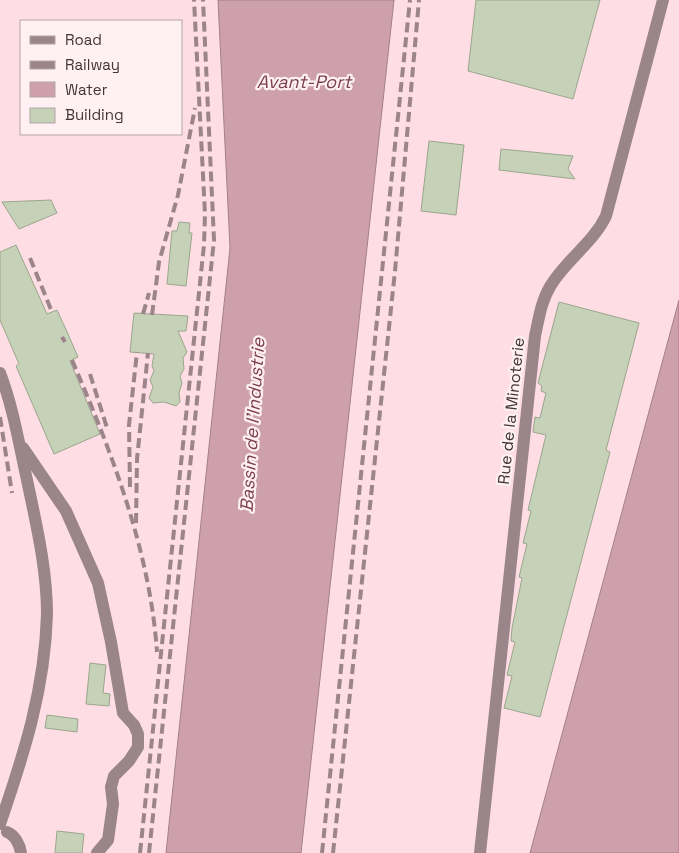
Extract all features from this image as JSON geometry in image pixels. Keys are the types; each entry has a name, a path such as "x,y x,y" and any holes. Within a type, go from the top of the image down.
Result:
{"street":[{"name":"Rue de la Minoterie","path":"480,853 535,336 542,302 552,284 599,230 606,216 663,0"},
{"path":"0,373 19,441 41,552 45,588 45,637 35,714 3,828 11,833 20,845 21,853"},
{"path":"19,441 66,510 98,583 111,642 123,713 134,725 138,734 138,747 129,761 114,776 111,787 113,804 108,840 97,853"}],"water":[{"name":"Avant-Port","path":"218,0 394,0 301,853 166,853 230,248"},
{"path":"679,300 679,853 530,853"}],"building":[{"path":"476,0 600,0 573,99 468,71"},
{"path":"429,141 464,145 456,215 421,211"},
{"path":"501,149 573,156 568,169 575,179 499,170"},
{"path":"51,200 57,213 19,229 2,202"},
{"path":"179,222 190,223 189,233 192,233 186,286 167,284 172,231 177,231"},
{"path":"16,245 47,314 57,310 68,334 78,357 70,361 100,434 54,454 16,366 19,364 0,320 0,252"},
{"path":"559,302 639,323 606,450 610,452 540,717 504,708 512,676 507,675 515,642 511,641 512,628 522,578 519,577 527,544 523,543 531,511 528,510 546,435 533,432 535,417 540,418 546,393 541,391 542,386 538,383"},
{"path":"134,313 188,316 186,331 178,331 187,352 183,358 184,369 180,376 182,383 179,393 180,402 176,406 164,402 153,403 149,398 153,387 150,380 154,371 152,366 154,354 130,352"},
{"path":"90,663 106,665 103,693 110,694 109,706 86,704"},
{"path":"47,715 78,719 77,732 45,728"},
{"path":"57,831 84,834 82,853 55,853"}],"railway":[{"path":"140,853 204,245 205,214 194,0"},
{"path":"149,853 214,240 203,0"},
{"path":"322,853 410,0"},
{"path":"333,853 395,271 419,0"},
{"path":"152,315 159,262 178,195 195,108"},
{"path":"30,258 52,312"},
{"path":"143,314 149,293"},
{"path":"62,337 65,342"},
{"path":"130,487 129,425 137,352"},
{"path":"136,523 137,459 148,353"},
{"path":"72,360 115,467 138,540 153,614 157,652"},
{"path":"90,374 108,431"},
{"path":"0,417 12,493"}],"water label":[{"name":"Bassin de l'Industrie","path":"252,425"}]}
